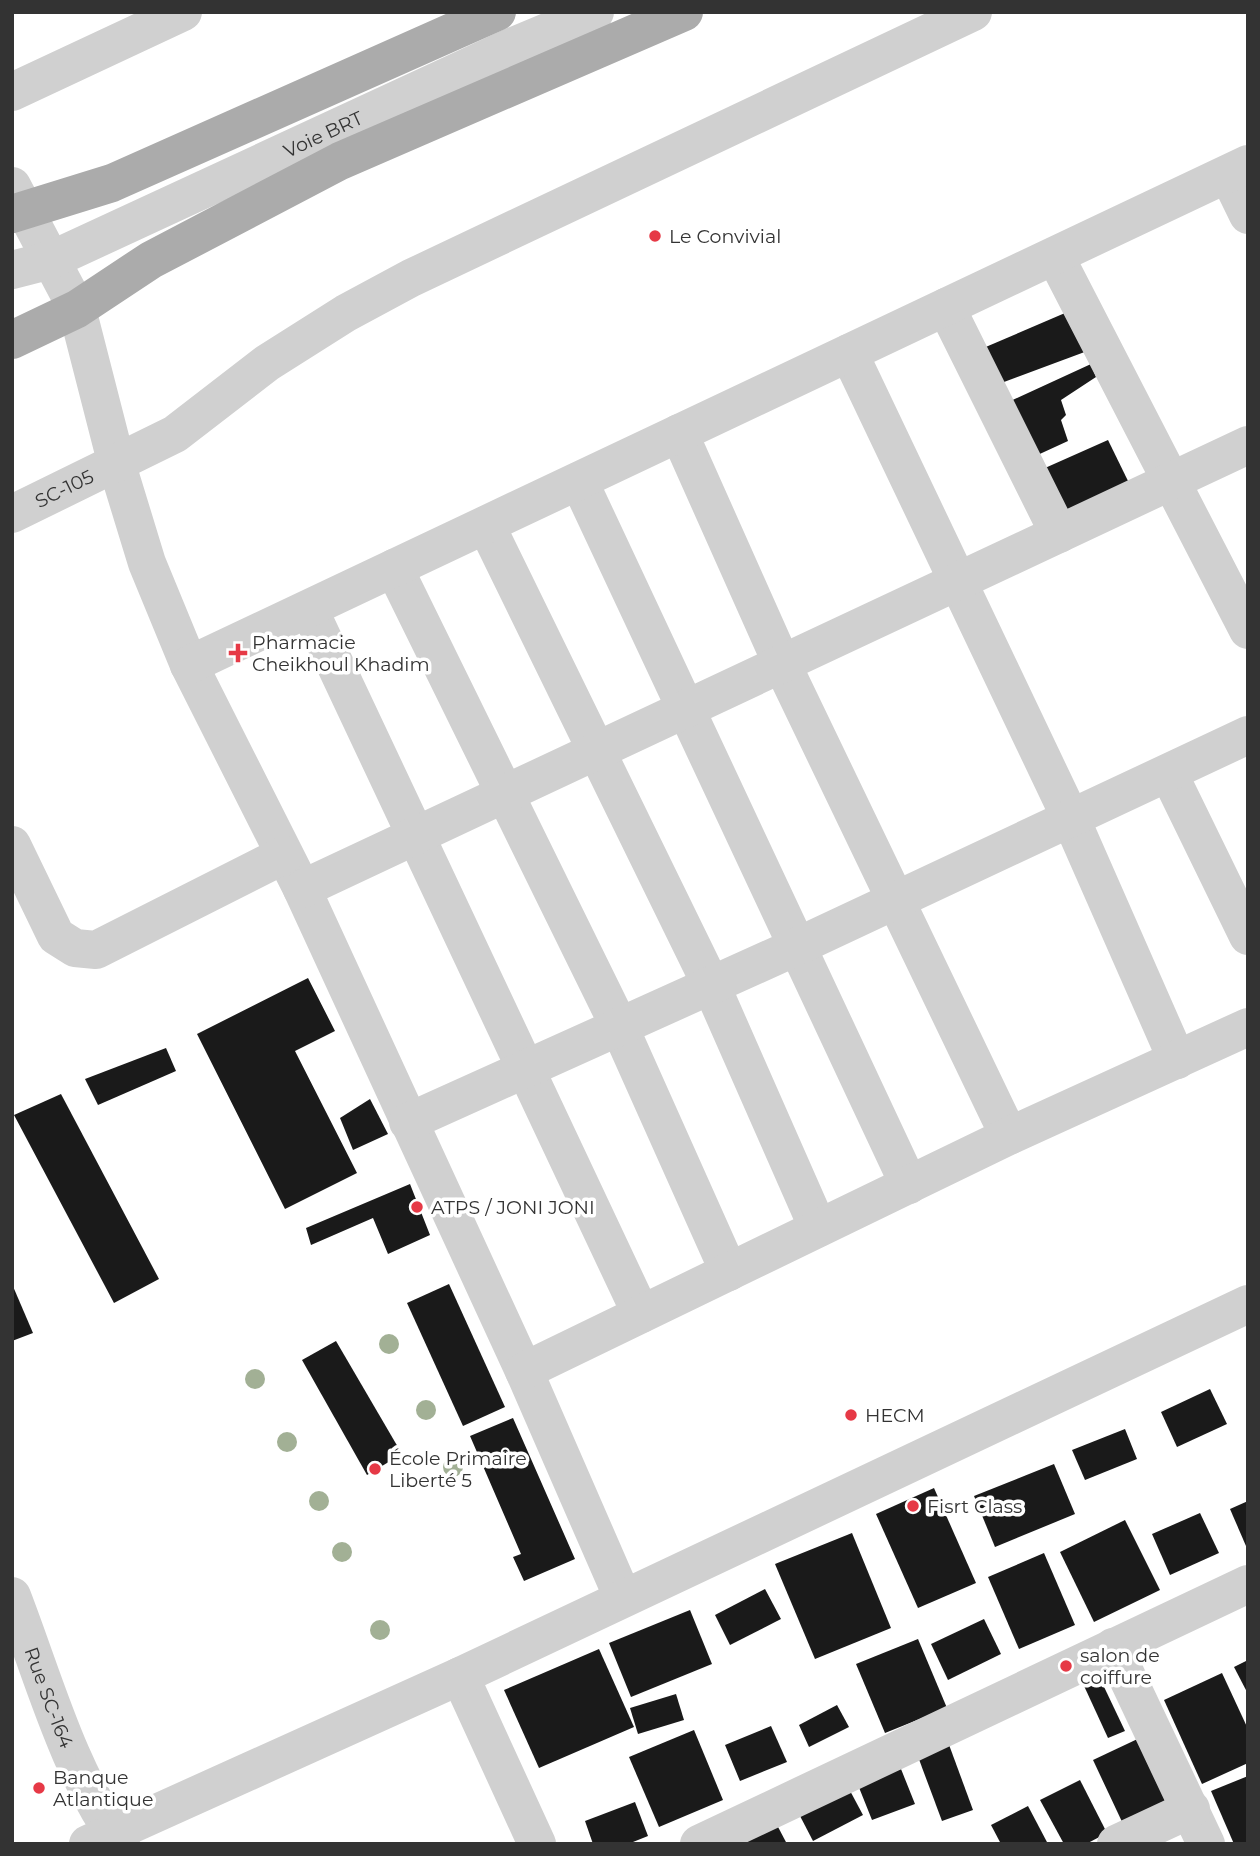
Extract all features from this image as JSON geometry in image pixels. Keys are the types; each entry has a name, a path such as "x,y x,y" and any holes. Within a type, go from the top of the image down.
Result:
{"main road":[{"path":"16,203 112,183 497,12"},
{"path":"12,340 76,309 151,260 340,160 684,12"}],"street":[{"path":"12,92 183,12"},
{"name":"Voie BRT","path":"12,270 51,260 511,47 595,12"},
{"name":"SC-105","path":"12,514 117,465 175,434 267,363 346,313 411,278 973,12"},
{"path":"189,665 1238,169 1248,215"},
{"path":"16,203 51,260 76,309 117,465 147,563 189,665 302,890 524,1371 623,1598"},
{"path":"1055,256 1248,630"},
{"name":"Voie BRT","path":"12,290 51,260"},
{"path":"946,307 1059,534"},
{"path":"849,353 1070,818 1177,1060"},
{"path":"679,433 782,664 1009,1136"},
{"path":"302,890 1248,445"},
{"path":"579,481 909,1185"},
{"path":"486,525 711,985 818,1228"},
{"path":"394,568 619,1026 729,1272"},
{"path":"309,609 641,1314"},
{"path":"408,1122 796,947 895,898 1169,774 1248,735"},
{"path":"1169,774 1248,936"},
{"path":"12,845 57,936 75,948 96,950 284,855"},
{"path":"524,1371 1009,1136 1248,1027"},
{"path":"107,1840 1248,1304"},
{"path":"699,1844 1248,1584"},
{"name":"Rue SC-164","path":"12,1596 107,1840"},
{"path":"1114,1647 1206,1844"},
{"path":"460,1676 537,1844"},
{"path":"1116,1844 1191,1809"}],"building":[{"path":"1072,310 1090,350 996,385 981,349"},
{"path":"1091,364 1096,377 1061,400 1066,415 1061,420 1068,441 1031,458 1006,403"},
{"path":"1108,440 1129,483 1066,510 1045,468"},
{"path":"308,978 335,1031 295,1051 357,1173 285,1209 197,1034"},
{"path":"166,1048 176,1071 98,1105 85,1079"},
{"path":"61,1094 159,1279 114,1303 14,1115"},
{"path":"370,1099 388,1134 353,1150 340,1118"},
{"path":"410,1184 430,1235 388,1254 373,1218 311,1245 306,1228"},
{"path":"12,1284 33,1333 12,1341"},
{"path":"449,1284 505,1407 463,1426 407,1303"},
{"path":"336,1341 402,1454 367,1475 302,1360"},
{"path":"1210,1389 1227,1424 1177,1447 1161,1412"},
{"path":"513,1418 575,1559 524,1581 513,1557 521,1554 470,1436"},
{"path":"1125,1429 1137,1459 1085,1480 1072,1450"},
{"path":"1054,1464 1075,1514 995,1547 974,1496"},
{"path":"934,1488 976,1583 918,1608 876,1514"},
{"path":"1248,1501 1248,1545 1246,1546 1230,1509"},
{"path":"1200,1513 1219,1553 1170,1575 1152,1534"},
{"path":"1125,1520 1160,1590 1094,1622 1060,1552"},
{"path":"852,1533 891,1628 815,1659 775,1564"},
{"path":"1044,1553 1075,1625 1019,1649 988,1577"},
{"path":"765,1589 781,1619 730,1645 715,1615"},
{"path":"690,1610 712,1664 631,1697 609,1643"},
{"path":"984,1619 1001,1654 948,1680 931,1644"},
{"path":"918,1639 947,1708 885,1733 856,1664"},
{"path":"599,1649 634,1727 539,1768 504,1690"},
{"path":"1248,1660 1248,1694 1234,1667"},
{"path":"1096,1670 1125,1731 1108,1738 1079,1675"},
{"path":"1222,1673 1248,1729 1248,1763 1202,1784 1164,1700"},
{"path":"676,1694 684,1720 638,1734 630,1708"},
{"path":"837,1705 849,1727 809,1747 799,1725"},
{"path":"771,1726 787,1762 740,1781 725,1745"},
{"path":"694,1730 723,1800 659,1827 629,1757"},
{"path":"1146,1735 1178,1801 1124,1826 1093,1760"},
{"path":"948,1742 973,1810 942,1821 917,1754"},
{"path":"901,1769 915,1804 872,1820 858,1785"},
{"path":"1248,1776 1248,1844 1234,1844 1211,1791"},
{"path":"1080,1780 1107,1833 1086,1844 1064,1844 1040,1800"},
{"path":"848,1787 863,1815 813,1841 799,1814"},
{"path":"635,1802 648,1836 628,1844 593,1844 585,1821"},
{"path":"1028,1806 1048,1844 1001,1844 991,1825"},
{"path":"777,1825 787,1844 739,1844"}],"place":[{"name":"Le Convivial","path":"655,236"},
{"name":"Pharmacie Cheikhoul Khadim","path":"238,653"},
{"name":"ATPS / JONI JONI","path":"417,1207"},
{"name":"HECM","path":"851,1415"},
{"name":"École Primaire Liberté 5","path":"375,1469"},
{"name":"Fisrt Class","path":"913,1506"},
{"name":"salon de coiffure","path":"1066,1666"},
{"name":"Banque Atlantique","path":"39,1788"}]}
